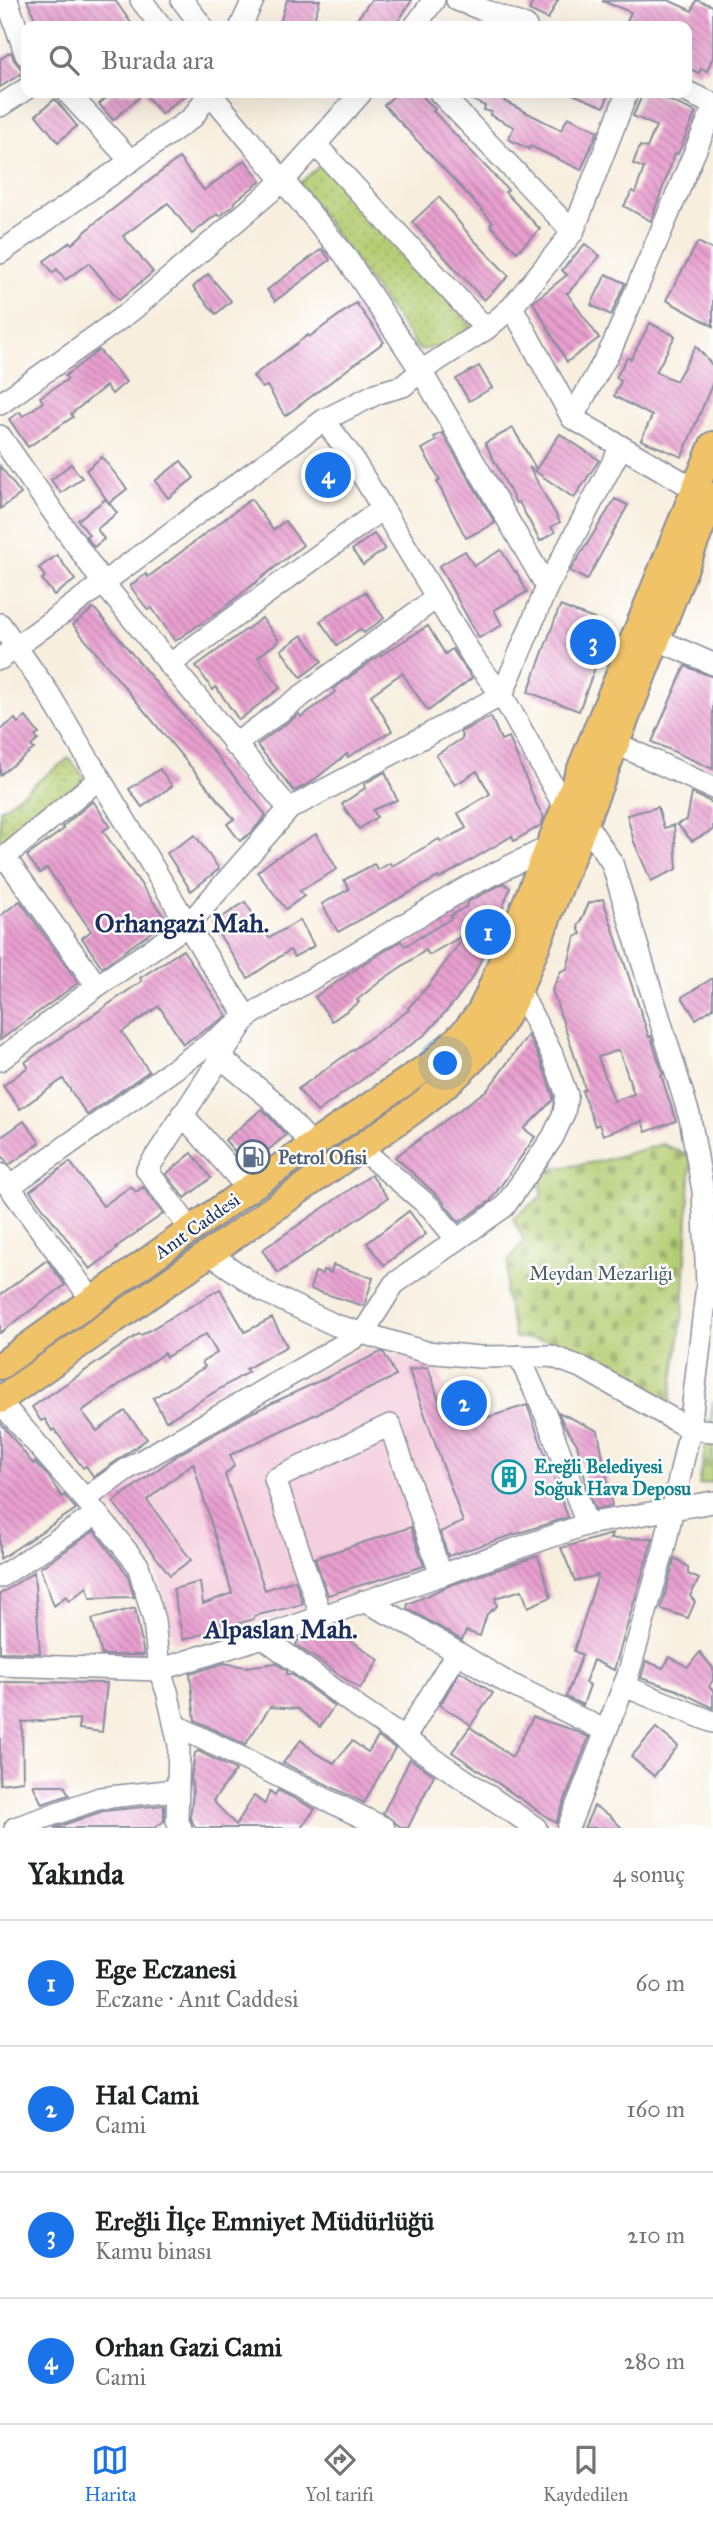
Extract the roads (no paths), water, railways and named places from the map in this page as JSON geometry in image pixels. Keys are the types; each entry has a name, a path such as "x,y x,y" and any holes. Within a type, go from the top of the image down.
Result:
{"main road":[{"path":"574,814 615,743 656,639 706,506 713,445"},
{"path":"0,1401 439,1092 468,1065 496,1031 537,944 574,814 706,506"},
{"name":"Anıt Caddesi","path":"0,1366 248,1189 433,1063 480,1012 549,847 574,814"}],"street":[{"path":"7,0 21,41"},
{"path":"141,0 157,21"},
{"path":"182,0 198,21"},
{"path":"244,21 253,0"},
{"path":"419,21 434,0"},
{"path":"457,0 513,21"},
{"path":"0,106 21,92"},
{"path":"572,418 612,347 713,107 692,95"},
{"path":"73,98 131,161"},
{"path":"0,253 192,117 206,98"},
{"path":"214,98 344,254 421,371 547,587"},
{"path":"0,404 131,311 284,180 357,98"},
{"path":"444,98 573,232"},
{"path":"8,653 324,419 378,393 403,386 421,371 486,329 512,307 573,232 625,98"},
{"path":"316,145 486,329"},
{"path":"512,307 572,418 621,447 706,506"},
{"path":"324,419 349,453 474,659 502,695 574,814 612,863 690,1118 705,1156 703,1191 707,1285 690,1429 664,1549 624,1686 568,1828"},
{"path":"0,436 103,583 289,809"},
{"path":"0,1060 97,986 188,925 289,809 502,695 547,587 621,447"},
{"path":"169,665 382,509"},
{"path":"234,745 436,598"},
{"path":"0,624 8,653 49,694 188,925 247,1017"},
{"path":"656,639 713,664"},
{"path":"615,743 713,788"},
{"path":"97,986 3,859 100,778"},
{"path":"92,1300 5,1181 247,1017 471,885 549,847"},
{"path":"0,1577 91,1506 127,1469 363,1333 394,1284 504,1207 553,1137 565,1113 567,1096 556,1065 518,988"},
{"path":"191,1230 147,1170 247,1017"},
{"path":"220,1056 271,1099 313,1146"},
{"path":"182,1114 248,1189"},
{"path":"360,1148 431,1208 457,1240"},
{"path":"210,1254 263,1291 335,1325 426,1352 480,1357 551,1356 583,1368 690,1429 713,1432"},
{"path":"519,1356 547,1418 587,1524"},
{"path":"0,1401 138,1565 154,1620 159,1670 179,1745 175,1826"},
{"path":"321,1616 275,1479 390,1425 440,1575"},
{"path":"0,1665 159,1670 263,1637 587,1524 713,1502"},
{"path":"364,1601 506,1682 606,1731"},
{"path":"263,1637 404,1739 536,1828"},
{"path":"404,1739 457,1652"},
{"path":"624,1686 713,1722"},
{"path":"175,1725 384,1828"},
{"path":"15,1828 100,1798 177,1790"}],"place":[{"name":"Orhan Gazi Cami","path":"328,475"},
{"name":"Ereğli İlçe Emniyet Müdürlüğü","path":"593,642"},
{"name":"Ege Eczanesi","path":"488,932"},
{"name":"Petrol Ofisi","path":"253,1157"},
{"name":"Hal Cami","path":"464,1403"},
{"name":"Ereğli Belediyesi Soğuk Hava Deposu","path":"509,1477"}],"district":[{"name":"Orhangazi Mah.","path":"182,923"},
{"name":"Alpaslan Mah.","path":"281,1629"}],"park label":[{"name":"Meydan Mezarlığı","path":"601,1273"}]}
